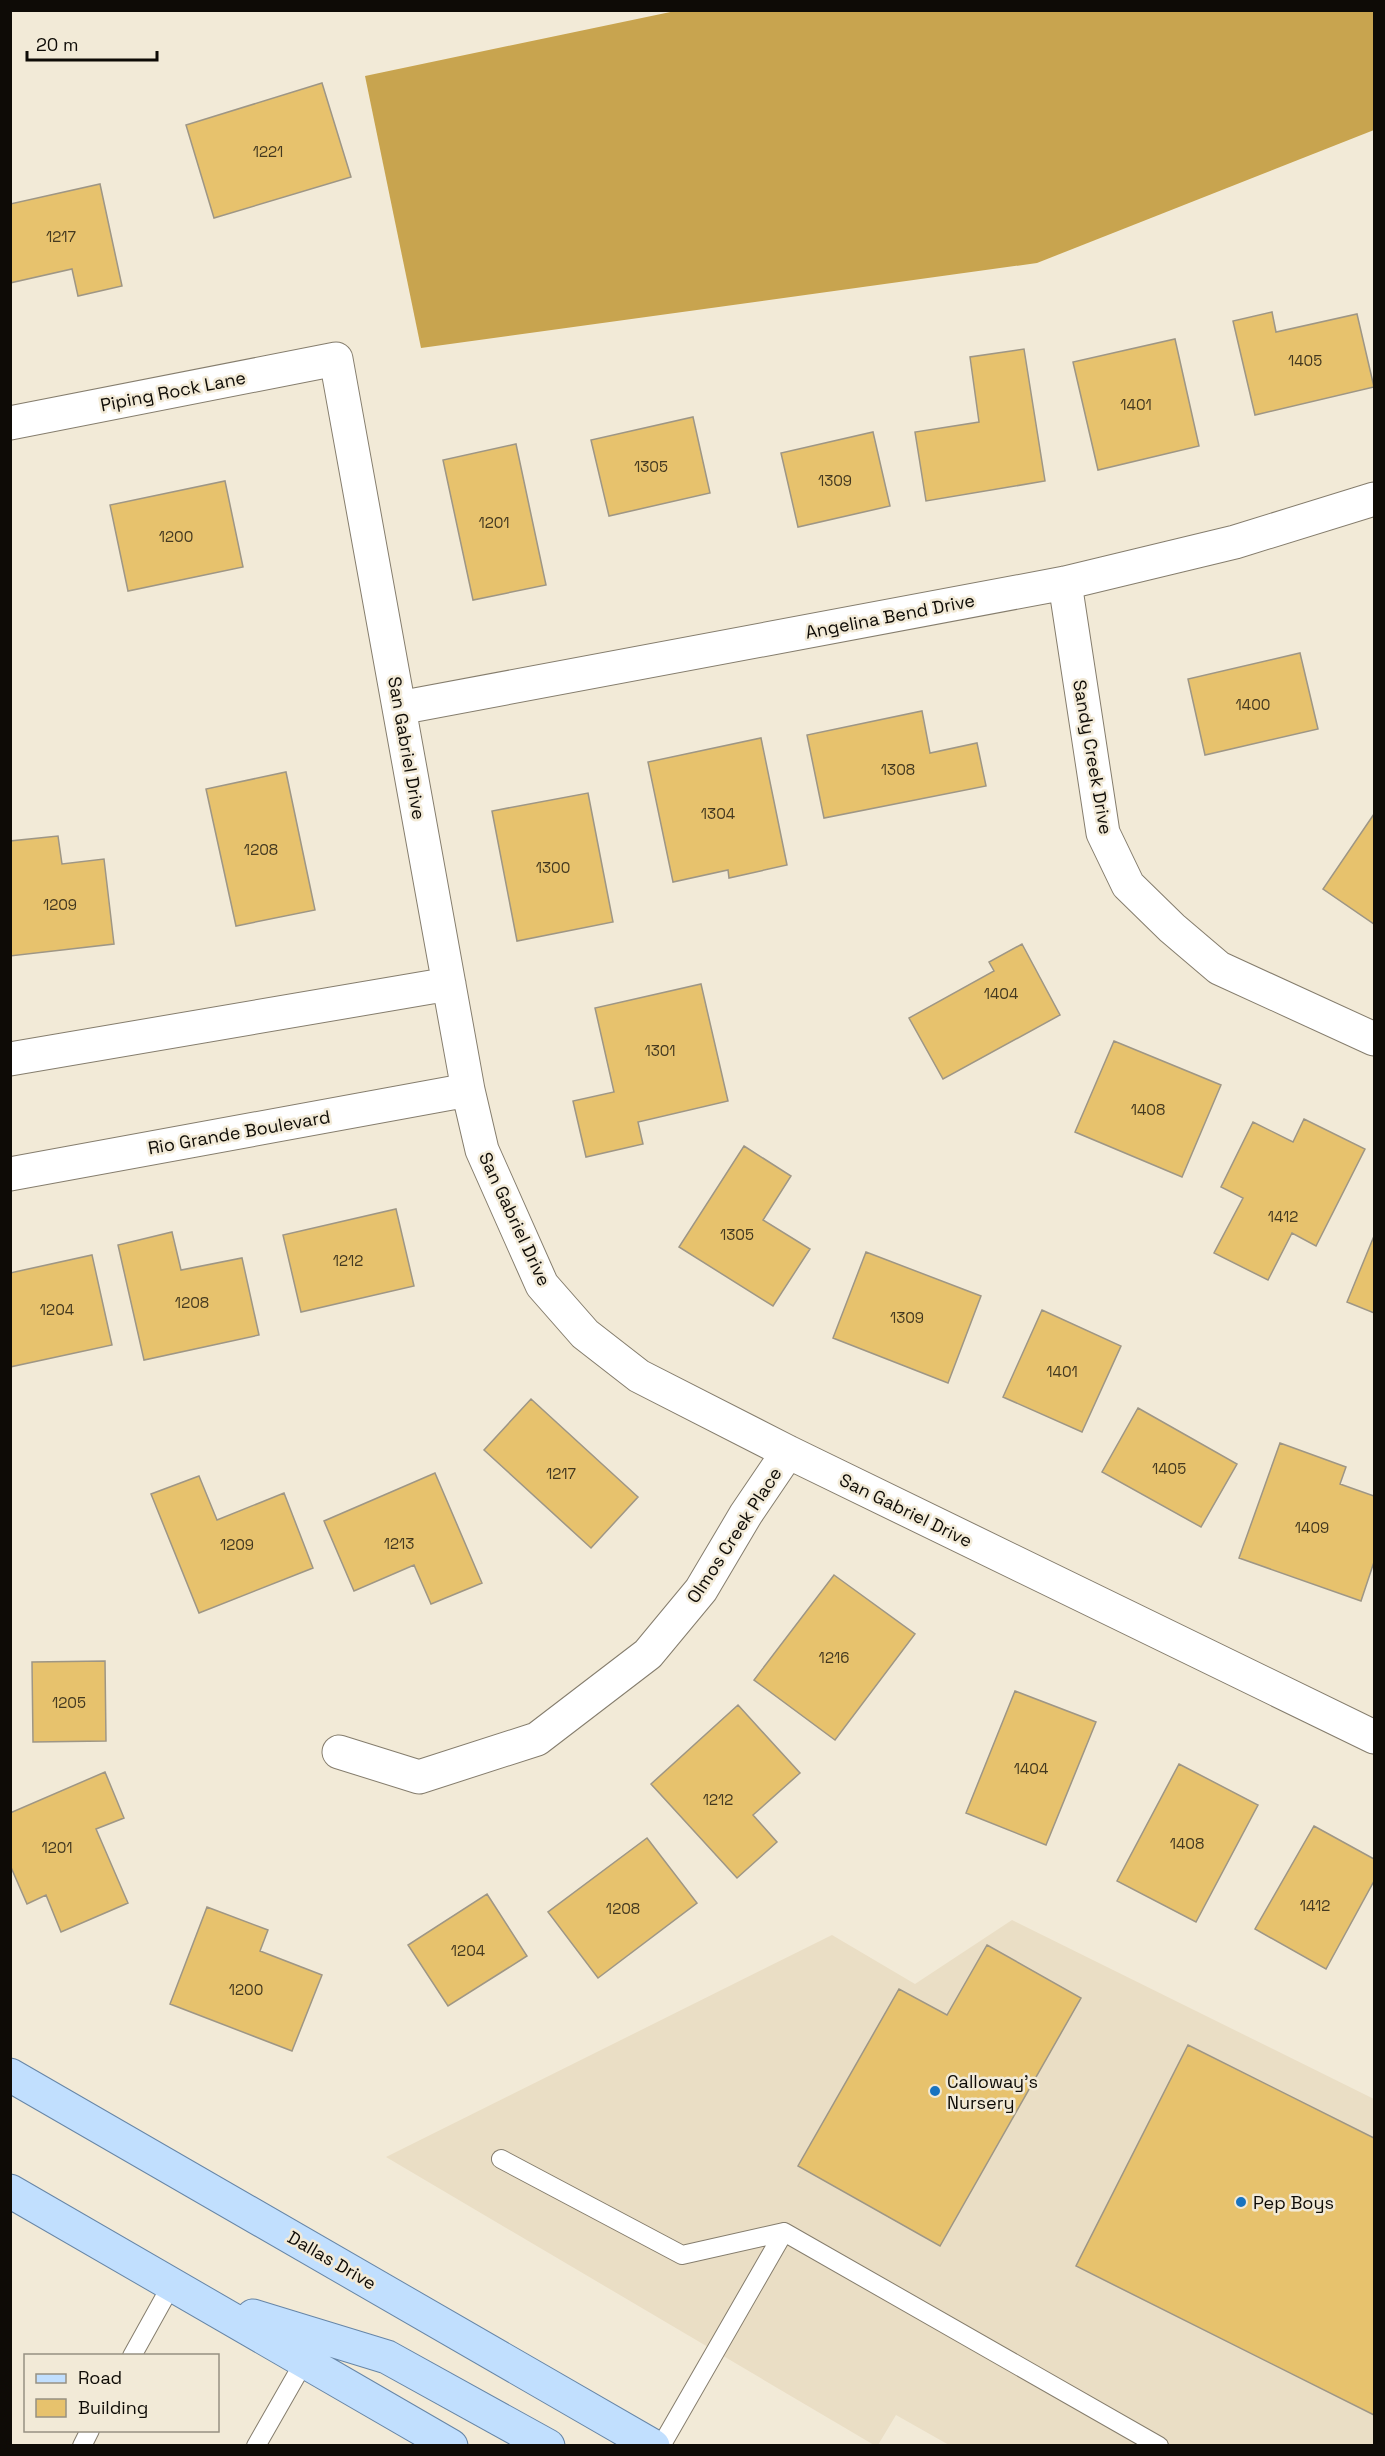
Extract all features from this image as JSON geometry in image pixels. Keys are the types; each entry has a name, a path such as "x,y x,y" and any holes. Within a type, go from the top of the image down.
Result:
{"main road":[{"name":"Dallas Drive","path":"10,2075 653,2445"},
{"path":"10,2191 451,2445"},
{"path":"203,2301 387,2357 548,2445"}],"street":[{"name":"Piping Rock Lane","path":"10,423 336,359"},
{"name":"San Gabriel Drive","path":"336,359 468,1090 482,1150 542,1285 585,1334 639,1376 788,1452 1374,1737"},
{"name":"Angelina Bend Drive","path":"399,708 1065,583 1235,542 1374,499"},
{"name":"Sandy Creek Drive","path":"1065,583 1104,832 1128,885 1172,928 1219,968 1374,1039"},
{"path":"10,1059 450,984"},
{"name":"Rio Grande Boulevard","path":"10,1174 468,1090"},
{"name":"Olmos Creek Place","path":"339,1752 419,1777 537,1739 648,1654 701,1590 746,1514 788,1452"}],"lane":[{"path":"501,2159 682,2255 784,2232 1159,2445"},
{"path":"661,2445 784,2232"},
{"path":"133,2354 172,2284"},
{"path":"256,2445 304,2362"}],"shaded area":[{"path":"680,10 1374,11 1374,130 1037,263 421,348 365,76"},
{"path":"1012,1920 1374,2099 1374,2445 949,2445 896,2415 878,2445 874,2445 386,2157 832,1935 915,1984"}],"building":[{"path":"322,83 351,177 214,218 186,125"},
{"path":"100,184 122,286 78,296 72,269 10,283 10,204"},
{"path":"1272,312 1276,332 1357,314 1374,387 1255,415 1233,321"},
{"path":"1175,339 1199,446 1098,470 1073,362"},
{"path":"1024,349 1045,481 926,501 915,432 979,422 970,357"},
{"path":"693,417 710,493 609,516 591,440"},
{"path":"873,432 890,506 798,527 781,453"},
{"path":"516,444 546,585 473,600 443,460"},
{"path":"225,481 243,567 128,591 110,505"},
{"path":"1300,653 1318,729 1205,755 1188,679"},
{"path":"922,711 930,753 977,743 986,786 824,818 807,735"},
{"path":"761,738 787,865 729,878 728,870 673,882 648,762"},
{"path":"286,772 315,910 236,926 206,789"},
{"path":"588,793 613,922 517,941 492,811"},
{"path":"1374,814 1374,924 1323,889"},
{"path":"58,836 62,864 104,859 114,944 10,956 10,841"},
{"path":"1022,944 1060,1015 943,1079 909,1018 994,971 989,962"},
{"path":"701,984 728,1101 638,1122 643,1144 586,1157 573,1101 614,1092 595,1008"},
{"path":"1114,1041 1221,1085 1182,1177 1075,1132"},
{"path":"1304,1119 1365,1149 1316,1246 1292,1233 1268,1280 1214,1253 1243,1198 1221,1187 1253,1122 1293,1142"},
{"path":"744,1146 791,1176 763,1220 810,1249 773,1306 679,1247"},
{"path":"396,1209 414,1286 301,1312 283,1235"},
{"path":"172,1232 181,1270 242,1258 259,1335 144,1360 118,1245"},
{"path":"1374,1236 1374,1313 1347,1302"},
{"path":"866,1252 981,1296 948,1383 833,1338"},
{"path":"92,1255 112,1345 10,1367 10,1273"},
{"path":"1042,1310 1121,1346 1082,1432 1003,1397"},
{"path":"531,1399 638,1497 591,1548 484,1450"},
{"path":"1138,1408 1237,1464 1201,1527 1102,1472"},
{"path":"1280,1443 1346,1467 1340,1484 1374,1496 1374,1562 1361,1601 1239,1558"},
{"path":"435,1473 482,1583 431,1604 414,1565 354,1591 324,1521"},
{"path":"199,1476 217,1520 284,1493 313,1568 199,1613 151,1494"},
{"path":"834,1575 915,1634 835,1740 754,1680"},
{"path":"105,1661 106,1741 33,1742 32,1662"},
{"path":"1015,1691 1096,1722 1046,1845 966,1813"},
{"path":"738,1705 800,1773 753,1815 777,1842 737,1878 651,1784"},
{"path":"1179,1764 1258,1805 1196,1922 1117,1881"},
{"path":"105,1772 124,1818 96,1829 128,1903 61,1932 46,1895 27,1904 10,1865 10,1813"},
{"path":"1314,1826 1374,1859 1374,1881 1326,1969 1255,1929"},
{"path":"647,1838 697,1903 598,1978 548,1912"},
{"path":"487,1894 527,1956 448,2006 408,1945"},
{"path":"207,1907 268,1930 260,1951 322,1975 292,2051 170,2004"},
{"name":"Calloway's Nursery","path":"987,1945 1081,1998 940,2246 798,2166 899,1989 947,2015"},
{"name":"Pep Boys","path":"1188,2045 1374,2138 1374,2415 1076,2266"}],"place":[{"name":"Calloway's Nursery","path":"935,2091"},
{"name":"Pep Boys","path":"1241,2202"}]}
